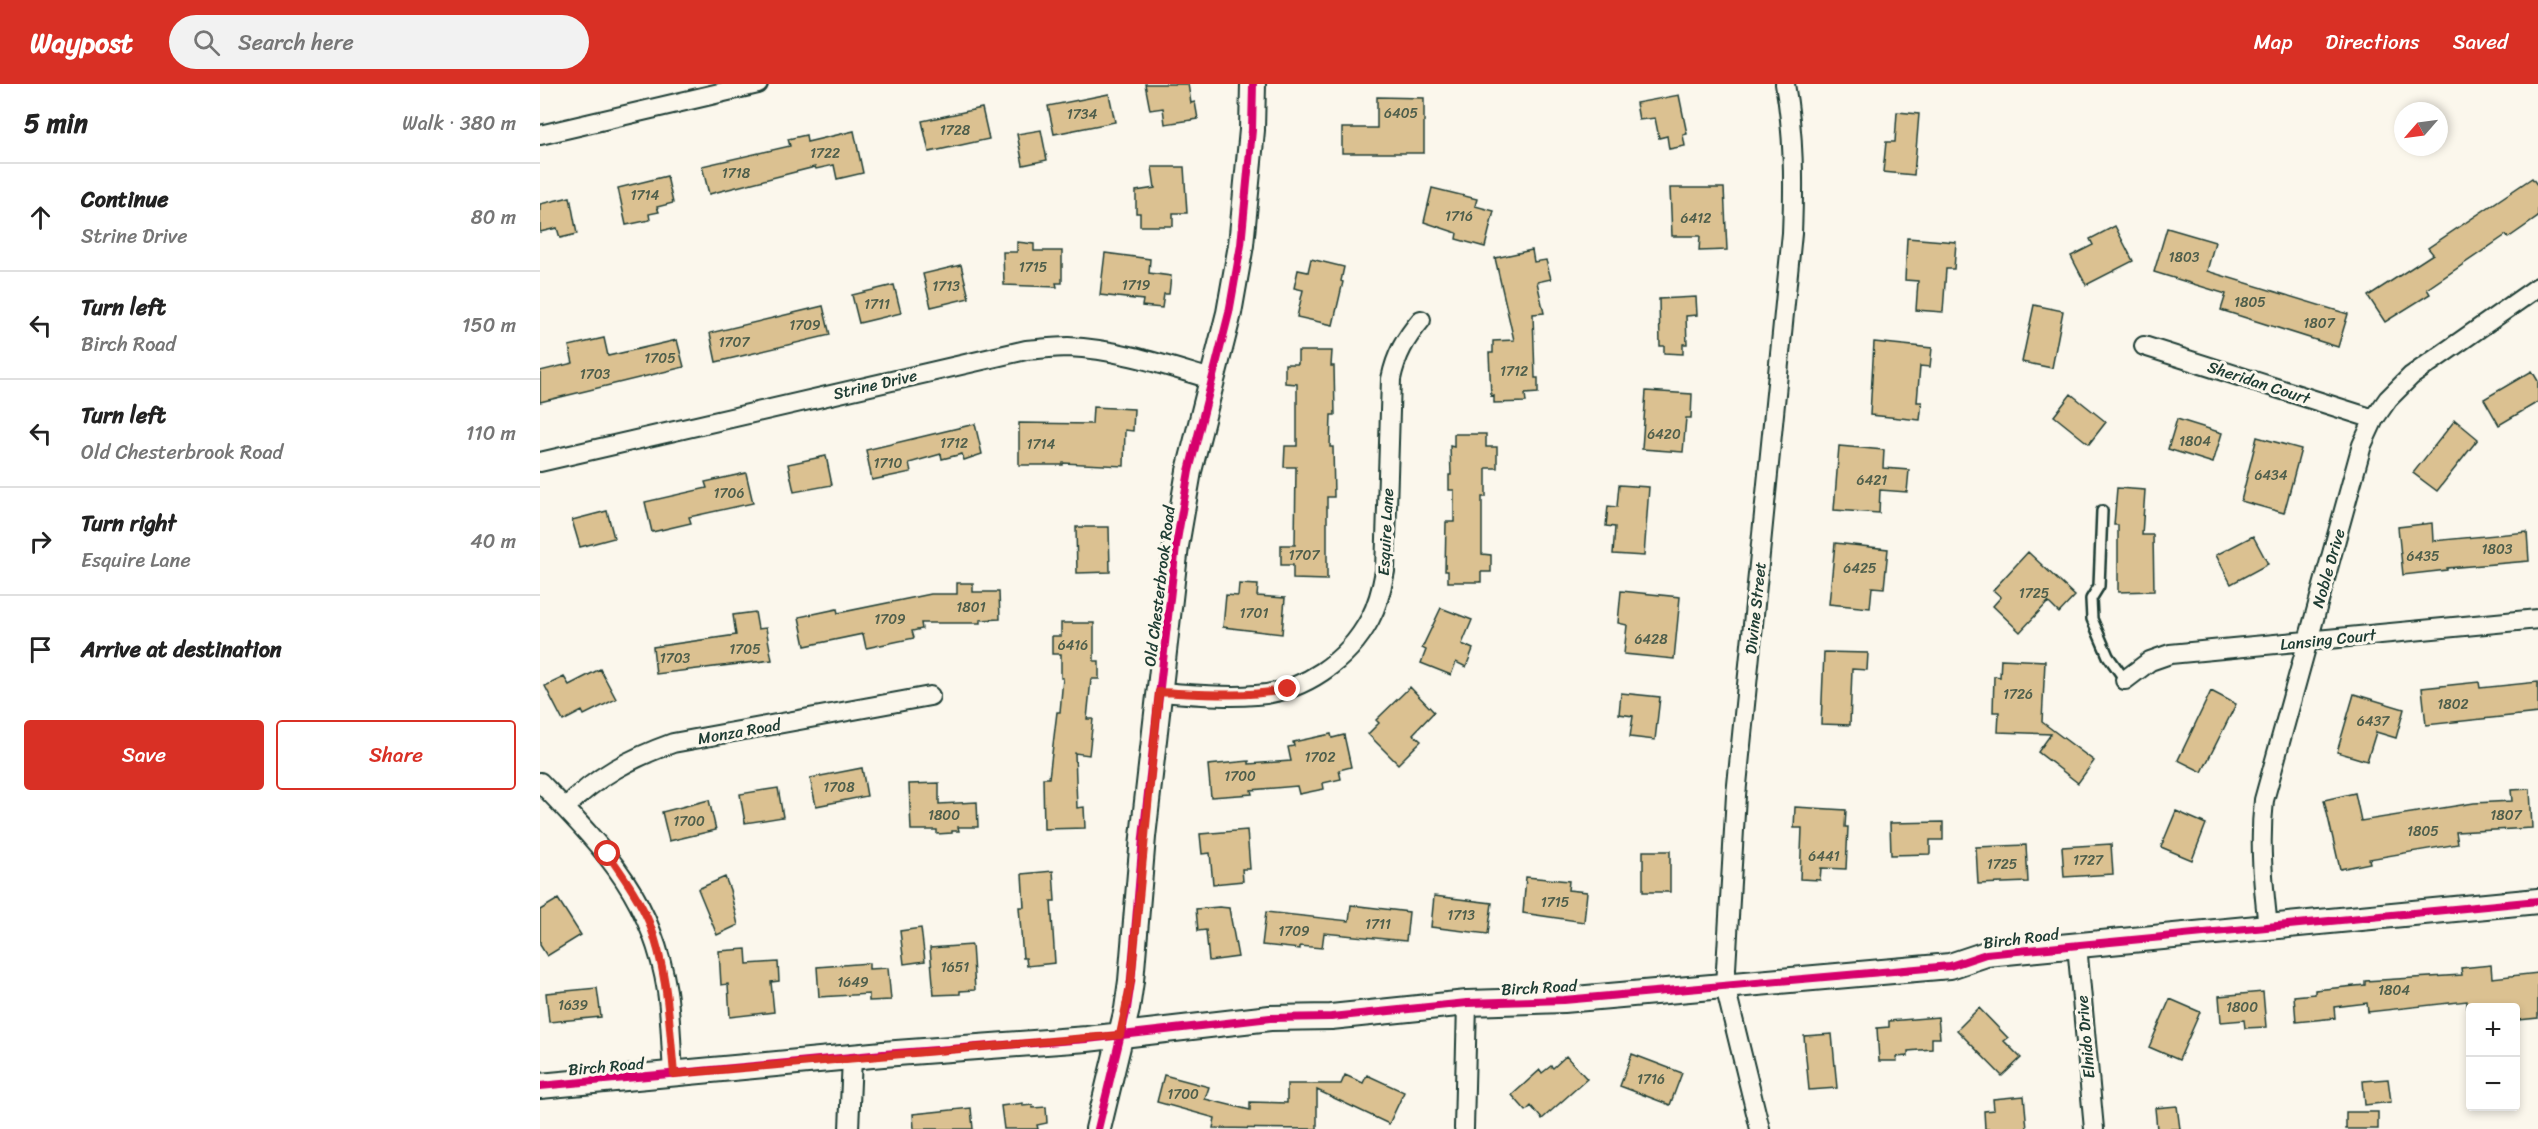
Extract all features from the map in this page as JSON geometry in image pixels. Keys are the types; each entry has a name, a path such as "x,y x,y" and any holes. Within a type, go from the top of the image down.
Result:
{"street":[{"path":"540,135 758,84"},
{"name":"Old Chesterbrook Road","path":"1098,1129 1131,981 1159,692 1176,546 1189,471 1229,313 1241,245 1252,130 1253,84"},
{"name":"Divine Street","path":"1760,1129 1725,986 1736,795 1792,233 1794,162 1791,118 1785,84"},
{"name":"Noble Drive","path":"2268,927 2261,868 2260,835 2264,800 2362,445 2374,419 2388,399 2411,376 2538,286"},
{"name":"Esquire Lane","path":"1159,692 1242,696 1288,689 1329,667 1356,641 1370,619 1380,596 1385,571 1391,379 1396,357 1406,337 1421,320"},
{"name":"Sheridan Court","path":"2144,346 2374,419"},
{"name":"Strine Drive","path":"540,462 1026,350 1067,347 1102,350 1142,358 1211,379"},
{"name":"Lansing Court","path":"2125,680 2150,662 2170,654 2538,619"},
{"name":"Monza Road","path":"565,808 609,771 640,754 673,743 930,696"},
{"path":"540,782 608,854 631,887 648,921 659,952 667,991 674,1074"},
{"name":"Birch Road","path":"540,1086 1120,1035 1270,1018 1331,1017 1467,1004 1564,1000 1950,966 1986,954 2538,902"},
{"name":"Elnido Drive","path":"2077,945 2094,1129"},
{"path":"1464,1129 1467,1004"},
{"path":"849,1129 852,1057"}],"lane":[{"path":"2102,512 2099,586 2091,599 2092,619 2108,656 2125,680"}],"building":[{"path":"1145,84 1188,84 1191,103 1195,102 1198,119 1165,124 1163,108 1150,110"},
{"path":"1109,94 1115,122 1054,134 1048,106"},
{"path":"1679,95 1687,134 1683,135 1685,146 1669,149 1667,136 1659,138 1655,118 1639,120 1636,103"},
{"path":"1377,97 1424,98 1424,153 1342,153 1342,128 1377,128"},
{"path":"982,108 989,139 929,152 922,121"},
{"path":"1897,112 1919,114 1914,175 1883,172 1886,142 1895,142"},
{"path":"1041,130 1047,160 1023,165 1017,134"},
{"path":"854,131 863,173 837,179 834,165 816,169 815,167 709,194 702,166 790,146 788,139 806,135 807,142"},
{"path":"1152,167 1184,167 1187,213 1173,213 1173,226 1140,226 1140,213 1136,213 1136,191 1155,188"},
{"path":"667,176 673,203 657,207 659,212 649,214 650,220 626,225 618,188"},
{"path":"2532,178 2538,186 2538,217 2508,238 2506,235 2427,289 2430,294 2385,322 2368,296 2433,254 2428,248"},
{"path":"1432,188 1477,199 1475,206 1494,211 1485,247 1456,239 1457,233 1424,222"},
{"path":"1670,188 1724,188 1727,250 1699,251 1700,236 1672,236"},
{"path":"570,197 577,234 560,238 557,228 540,232 540,204"},
{"path":"2115,226 2133,261 2086,285 2071,256 2093,245 2090,239"},
{"path":"2167,228 2215,242 2207,271 2348,314 2338,347 2221,310 2226,294 2154,272"},
{"path":"1907,238 1956,242 1954,269 1946,269 1943,312 1916,310 1918,281 1905,280"},
{"path":"1017,242 1034,244 1034,251 1062,251 1062,283 1056,283 1057,287 1004,285 1003,252 1017,252"},
{"path":"1532,250 1534,262 1546,260 1551,279 1537,282 1544,313 1533,314 1535,378 1538,378 1538,393 1525,394 1526,402 1494,403 1494,395 1491,396 1489,353 1493,353 1493,341 1514,340 1495,258"},
{"path":"1105,253 1150,259 1149,273 1171,276 1169,294 1164,294 1162,308 1142,306 1143,300 1100,295"},
{"path":"1311,259 1344,267 1341,281 1343,282 1333,325 1297,317 1303,290 1294,288 1298,270 1308,272"},
{"path":"961,265 969,298 931,307 923,274"},
{"path":"894,285 901,313 859,323 852,295"},
{"path":"1696,297 1697,315 1686,316 1687,344 1683,344 1683,354 1664,353 1664,346 1660,346 1659,299"},
{"path":"2034,305 2063,311 2052,368 2022,362"},
{"path":"823,306 830,335 716,362 710,333"},
{"path":"604,338 608,356 677,340 684,367 540,402 540,371 573,363 569,346"},
{"path":"1874,342 1932,348 1930,367 1920,366 1917,402 1922,402 1920,420 1870,415"},
{"path":"1298,351 1332,351 1331,366 1334,366 1335,415 1331,415 1330,447 1333,447 1334,497 1327,497 1327,580 1293,579 1293,565 1281,565 1281,545 1295,545 1296,467 1284,467 1285,446 1297,446 1297,384 1285,383 1285,364 1298,364"},
{"path":"2532,371 2538,381 2538,402 2499,425 2484,399"},
{"path":"1646,391 1692,394 1691,418 1686,418 1683,452 1642,449"},
{"path":"2071,394 2106,422 2089,444 2054,416"},
{"path":"1093,407 1134,409 1133,431 1125,430 1124,466 1063,463 1063,465 1019,465 1019,423 1092,424"},
{"path":"2177,419 2222,433 2213,463 2168,449"},
{"path":"2455,420 2478,439 2437,491 2413,473"},
{"path":"975,424 982,454 964,460 962,454 942,459 941,454 909,463 911,472 872,480 866,450"},
{"path":"1454,434 1486,434 1486,447 1497,447 1497,468 1486,468 1486,497 1482,497 1482,554 1491,555 1491,572 1481,572 1481,582 1448,582 1448,571 1445,571 1446,522 1454,522 1454,490 1449,490 1449,475 1451,475 1450,446 1454,447"},
{"path":"2257,437 2301,449 2284,513 2241,501"},
{"path":"1839,446 1884,450 1883,468 1909,470 1907,492 1880,490 1879,513 1834,510"},
{"path":"826,456 832,485 794,492 788,464"},
{"path":"746,473 753,503 689,517 691,523 652,532 645,502 707,488 705,482"},
{"path":"1619,485 1649,487 1644,556 1613,554 1615,527 1606,526 1608,506 1617,507"},
{"path":"2117,488 2145,490 2142,535 2153,535 2154,591 2118,592 2118,525 2114,525"},
{"path":"607,511 614,538 580,547 572,520"},
{"path":"2432,523 2433,541 2527,532 2529,561 2447,568 2447,570 2403,575 2398,527"},
{"path":"1076,527 1109,527 1110,572 1077,573"},
{"path":"2253,536 2268,564 2231,584 2216,555"},
{"path":"1835,543 1888,549 1884,588 1872,587 1870,608 1829,604"},
{"path":"2028,552 2075,596 2059,613 2048,602 2020,632 1993,606 2001,597 1993,590"},
{"path":"957,583 973,583 973,592 999,592 1000,619 980,620 980,623 921,623 922,629 912,631 914,638 866,648 863,634 805,646 799,617 837,609 838,613 931,594 957,594"},
{"path":"1239,584 1258,585 1257,596 1285,598 1282,634 1223,627 1226,595 1238,596"},
{"path":"1621,591 1680,597 1674,659 1624,654 1627,625 1618,623"},
{"path":"1441,608 1472,620 1462,644 1473,649 1466,667 1456,662 1451,675 1421,663 1426,650 1422,648"},
{"path":"755,612 758,629 766,628 772,660 656,674 653,647 736,635 733,615"},
{"path":"1061,623 1094,623 1094,661 1099,661 1099,679 1091,679 1087,719 1093,719 1089,755 1075,753 1077,808 1084,807 1085,828 1044,829 1043,778 1049,778 1063,678 1061,678 1061,654 1052,654 1052,636 1061,636"},
{"path":"1824,652 1868,653 1867,670 1852,669 1850,725 1821,724"},
{"path":"2001,659 2045,661 2042,722 2094,761 2078,783 2038,752 2051,734 1998,732 1999,712 1993,712 1994,676 2000,677"},
{"path":"600,669 616,699 584,715 582,711 563,721 545,686 564,677 569,685"},
{"path":"2479,682 2480,688 2538,682 2538,713 2426,725 2422,688"},
{"path":"1410,687 1434,712 1413,734 1421,741 1398,764 1368,734 1379,723 1376,720"},
{"path":"2211,691 2236,704 2202,772 2178,760"},
{"path":"1621,693 1660,697 1655,740 1630,737 1633,716 1619,714"},
{"path":"2354,694 2404,709 2396,738 2376,732 2367,761 2337,752"},
{"path":"1331,734 1332,738 1344,735 1351,767 1339,770 1341,779 1323,783 1324,789 1299,794 1297,786 1251,790 1252,794 1211,797 1208,765 1249,761 1249,764 1291,761 1288,747 1294,746 1293,742"},
{"path":"862,768 867,796 816,806 810,778"},
{"path":"939,783 939,804 977,802 978,827 958,827 959,831 937,834 937,830 911,830 909,784"},
{"path":"778,788 783,817 745,823 740,794"},
{"path":"2530,789 2532,828 2456,832 2458,844 2369,859 2370,863 2340,869 2324,800 2355,793 2361,821 2474,803 2512,801 2511,790"},
{"path":"709,800 716,830 669,841 662,812"},
{"path":"1795,807 1846,810 1845,827 1848,827 1846,869 1821,868 1820,880 1800,879 1802,828 1794,828"},
{"path":"2176,811 2206,824 2192,860 2161,847"},
{"path":"1943,822 1943,840 1930,840 1930,854 1891,855 1890,823"},
{"path":"1247,830 1250,869 1242,869 1243,881 1213,884 1210,853 1202,854 1200,834"},
{"path":"2111,844 2113,874 2064,877 2062,847"},
{"path":"2026,845 2028,882 1978,884 1976,847"},
{"path":"1643,851 1670,851 1670,892 1643,892"},
{"path":"1053,871 1055,901 1051,901 1055,963 1027,966 1026,958 1023,958 1019,907 1024,907 1022,874"},
{"path":"725,877 738,925 717,935 698,889"},
{"path":"1526,877 1569,881 1568,890 1587,892 1584,922 1523,913"},
{"path":"1434,896 1492,903 1488,934 1431,927"},
{"path":"558,899 581,935 547,956 540,945 540,910"},
{"path":"1351,905 1409,912 1406,941 1324,933 1322,948 1300,946 1300,949 1262,945 1266,912 1349,921"},
{"path":"1229,908 1238,957 1209,961 1206,930 1198,931 1196,909"},
{"path":"921,928 925,961 904,964 900,931"},
{"path":"972,945 975,990 960,991 960,994 934,995 930,948"},
{"path":"746,949 747,964 778,962 779,981 771,982 774,1012 730,1017 728,984 721,985 719,951"},
{"path":"869,963 869,969 888,968 891,1000 869,1001 869,994 819,997 817,967"},
{"path":"2491,965 2492,978 2538,973 2538,1018 2520,1020 2520,1003 2467,1003 2467,1001 2368,1012 2367,1003 2334,1007 2335,1018 2296,1022 2294,996 2315,994 2315,990 2365,985 2365,981 2462,975 2461,968"},
{"path":"597,988 601,1017 549,1022 546,993"},
{"path":"2263,992 2266,1027 2245,1028 2244,1020 2221,1022 2219,996"},
{"path":"2170,999 2200,1012 2179,1060 2149,1047"},
{"path":"1979,1008 2008,1038 2004,1041 2021,1058 2002,1076 1957,1030"},
{"path":"1938,1017 1940,1038 1932,1038 1932,1049 1908,1051 1908,1056 1896,1057 1897,1061 1879,1061 1877,1028 1889,1027 1889,1021"},
{"path":"1832,1034 1837,1088 1809,1090 1804,1036"},
{"path":"1632,1054 1682,1073 1670,1105 1620,1086"},
{"path":"1566,1056 1587,1079 1542,1119 1531,1106 1526,1111 1512,1095 1540,1070 1542,1073 1551,1066 1553,1068"},
{"path":"1164,1075 1209,1087 1205,1099 1250,1110 1250,1102 1287,1103 1287,1084 1341,1084 1345,1075 1363,1083 1367,1075 1404,1092 1389,1124 1317,1090 1317,1129 1213,1128 1215,1118 1157,1102"},
{"path":"2388,1079 2391,1102 2365,1105 2363,1081"},
{"path":"2024,1096 2027,1129 1985,1129 1984,1111 1994,1110 1993,1099"},
{"path":"1023,1103 1023,1106 1032,1105 1033,1108 1046,1107 1047,1123 1037,1125 1038,1129 1004,1129 1001,1106"},
{"path":"2177,1106 2180,1129 2157,1129 2155,1108"},
{"path":"971,1108 973,1129 914,1129 913,1114"},
{"path":"2346,1112 2378,1112 2378,1129 2346,1129"}],"cycle path":[{"path":"1098,1129 1127,1009 1131,981 1143,837 1176,546 1189,471 1229,313 1241,245 1252,130 1253,84"},
{"path":"540,1086 883,1054 1087,1039 1270,1018 1331,1017 1467,1003 1564,1000 1950,966 1986,954 2538,901"}],"route":[{"path":"608,854 631,887 648,921 659,952 667,991 674,1074 1120,1035 1131,981 1143,837 1159,692 1233,696 1258,695 1288,689"}]}
